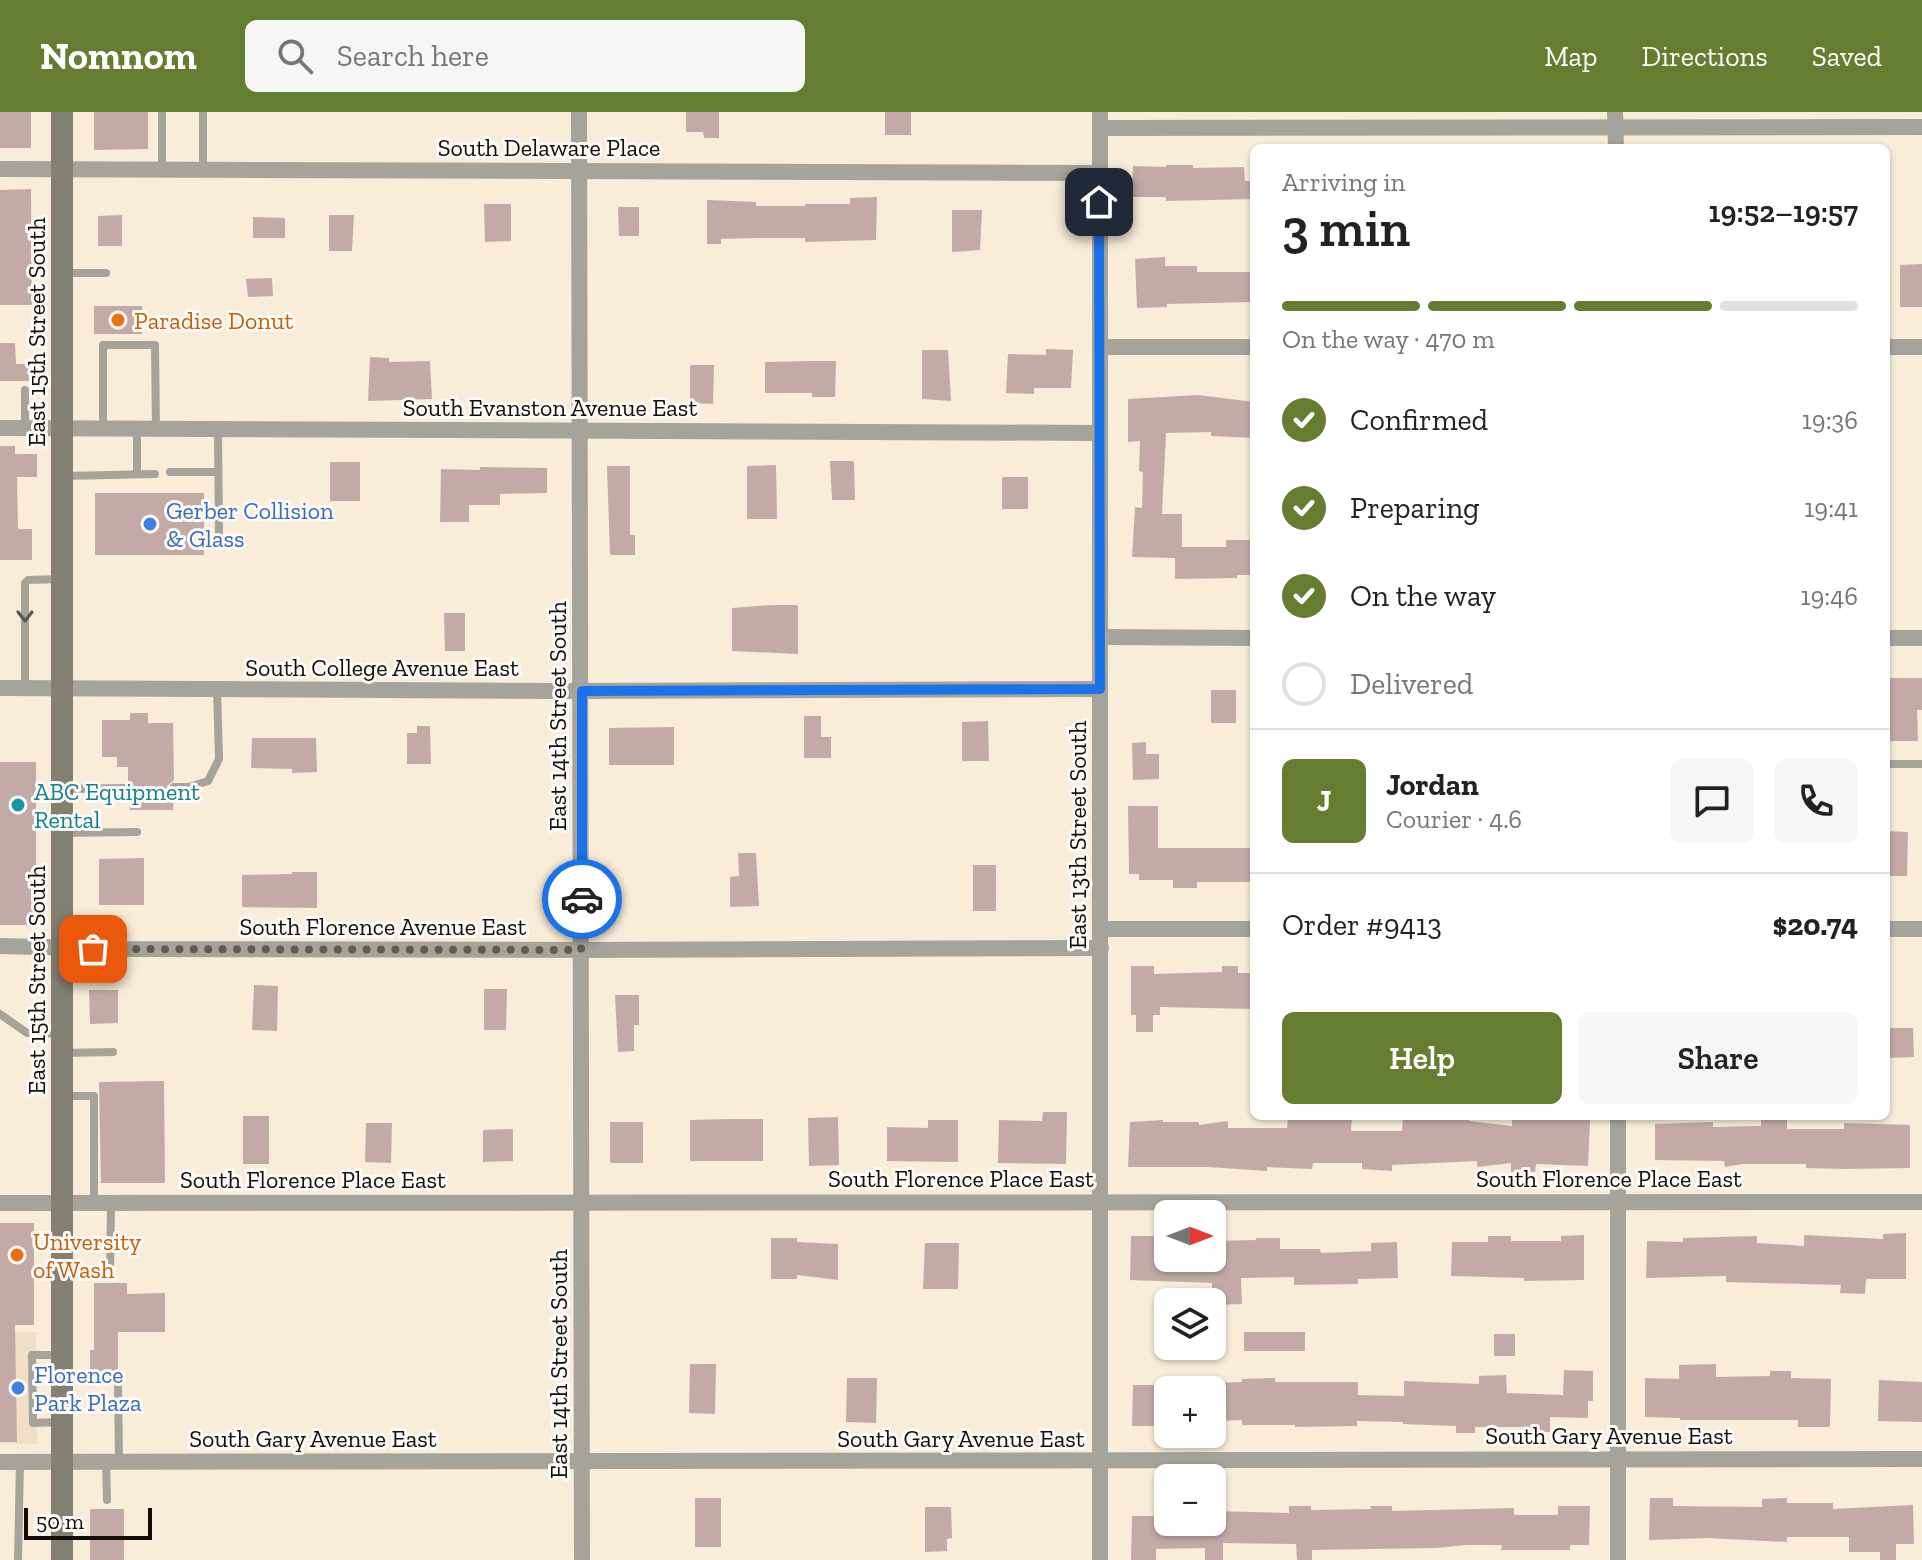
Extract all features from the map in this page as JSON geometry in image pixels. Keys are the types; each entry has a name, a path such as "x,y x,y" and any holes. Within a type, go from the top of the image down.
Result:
{"main road":[{"name":"East 15th Street South","path":"62,112 62,1560"}],"street":[{"name":"East 14th Street South","path":"579,112 582,1560"},
{"path":"1100,120 1615,120 1922,127"},
{"name":"East 13th Street South","path":"1100,120 1100,1560"},
{"path":"1615,120 1616,144"},
{"name":"South Delaware Place","path":"0,169 162,172 1099,173"},
{"path":"1100,347 1250,347"},
{"path":"1890,347 1922,347"},
{"name":"South Evanston Avenue East","path":"0,428 1100,433"},
{"path":"1100,637 1250,638"},
{"path":"1890,638 1922,638"},
{"name":"South College Avenue East","path":"0,688 582,691 1100,689"},
{"path":"1101,929 1250,929"},
{"path":"1890,929 1922,929"},
{"name":"South Florence Avenue East","path":"0,946 581,950 1101,948"},
{"path":"1618,1120 1618,1560"},
{"name":"South Florence Place East","path":"0,1203 1922,1202"},
{"name":"South Gary Avenue East","path":"0,1462 1922,1459"}],"lane":[{"path":"162,112 162,172"},
{"path":"203,112 203,172"},
{"path":"62,273 106,273"},
{"path":"103,430 103,345 155,345 156,430"},
{"path":"25,390 25,428"},
{"path":"137,430 137,474"},
{"path":"218,430 219,535"},
{"path":"170,472 218,472"},
{"path":"63,476 155,474"},
{"path":"25,688 25,583 28,580 63,579"},
{"path":"174,787 189,787 208,781 217,766 217,690"},
{"path":"1890,764 1922,764"},
{"path":"62,789 128,788"},
{"path":"62,833 137,832"},
{"path":"89,974 116,973 116,949"},
{"path":"0,1014 27,1033 113,1052"},
{"path":"62,1096 94,1096 110,1274 62,1275"},
{"path":"62,1355 32,1355 33,1423 62,1422"},
{"path":"107,1500 118,1383"},
{"path":"18,1560 20,1462"}],"shaded area":[{"name":"Florence Park Plaza","path":"0,1332 36,1332 37,1444 0,1444"}],"building":[{"path":"0,112 31,112 31,148 0,148"},
{"path":"94,112 148,112 148,149 94,150"},
{"path":"686,112 719,112 719,138 704,138 703,132 686,132"},
{"path":"885,112 911,112 911,135 885,135"},
{"path":"1133,166 1244,167 1245,181 1250,181 1250,199 1166,201 1166,197 1132,197"},
{"path":"31,189 32,305 0,305 0,190"},
{"path":"877,197 876,240 805,242 805,238 757,238 721,239 721,244 707,244 707,200 756,202 756,206 805,206 850,204 850,198"},
{"path":"484,204 511,204 511,241 485,242"},
{"path":"618,207 639,207 639,236 619,236"},
{"path":"952,210 982,210 980,250 952,252"},
{"path":"122,215 122,246 98,246 98,216"},
{"path":"329,215 354,215 352,251 329,251"},
{"path":"253,217 285,218 285,238 253,238"},
{"path":"1165,257 1165,266 1197,266 1197,272 1250,272 1250,302 1167,304 1167,307 1137,308 1135,259"},
{"path":"1922,264 1922,307 1900,307 1900,265"},
{"path":"272,278 273,296 248,297 246,279"},
{"name":"Paradise Donut","path":"94,306 142,306 142,334 94,334"},
{"path":"0,343 15,343 16,364 31,364 31,381 0,381"},
{"path":"1046,349 1073,350 1071,388 1034,388 1034,394 1006,393 1008,354 1046,355"},
{"path":"922,350 948,350 951,401 922,399"},
{"path":"370,357 389,358 389,362 430,361 432,399 368,401"},
{"path":"836,361 835,397 812,397 812,393 765,393 765,362"},
{"path":"690,365 714,365 713,404 690,403"},
{"path":"1198,395 1250,402 1250,438 1211,436 1211,432 1166,433 1162,514 1182,514 1182,547 1226,547 1226,540 1250,540 1250,575 1175,579 1175,558 1132,557 1135,507 1142,508 1143,472 1139,471 1140,441 1128,442 1128,399"},
{"path":"0,446 15,446 15,454 37,454 37,477 17,477 18,529 32,529 32,560 0,560"},
{"path":"830,461 854,461 855,500 832,500"},
{"path":"330,462 360,462 360,501 330,501"},
{"path":"776,465 777,519 747,519 747,466"},
{"path":"607,466 630,466 630,535 635,535 635,555 610,555"},
{"path":"480,467 547,468 547,493 500,494 500,505 469,505 469,522 440,522 441,469 480,470"},
{"path":"1002,477 1028,477 1028,509 1002,509"},
{"name":"Gerber Collision & Glass","path":"95,493 204,493 204,555 95,555"},
{"path":"798,605 798,654 732,651 732,608"},
{"path":"444,613 465,613 465,651 445,651"},
{"path":"1890,678 1922,678 1922,710 1917,710 1918,741 1890,741"},
{"path":"1211,690 1236,690 1236,723 1211,723"},
{"path":"130,713 148,713 148,723 173,723 174,780 167,786 168,791 174,794 173,810 130,810 128,795 134,792 135,787 128,781 128,767 117,767 117,757 102,757 102,720 130,720"},
{"path":"804,716 821,716 821,737 831,737 831,758 804,758"},
{"path":"988,721 989,761 962,761 962,722"},
{"path":"417,726 430,726 431,764 407,764 407,733 417,733"},
{"path":"674,727 674,765 609,765 609,728"},
{"path":"252,738 316,738 317,772 292,773 292,769 251,768"},
{"path":"1146,742 1146,754 1159,754 1159,779 1133,780 1132,743"},
{"path":"0,762 36,762 36,925 0,925"},
{"path":"1128,806 1158,806 1158,848 1250,848 1250,882 1197,882 1197,888 1173,888 1173,880 1139,880 1139,874 1129,874"},
{"path":"1890,831 1908,832 1907,876 1890,876"},
{"path":"738,853 756,853 759,906 730,907 730,877 739,876"},
{"path":"144,858 144,905 99,905 99,859"},
{"path":"973,865 996,865 996,911 973,911"},
{"path":"317,872 317,908 242,907 242,875"},
{"path":"1131,966 1154,966 1154,974 1222,972 1222,966 1238,966 1238,973 1250,973 1250,1009 1160,1007 1160,1015 1153,1015 1153,1032 1136,1032 1136,1015 1131,1015"},
{"path":"254,985 278,986 277,1031 252,1030"},
{"path":"484,989 507,989 506,1030 484,1030"},
{"path":"89,990 118,990 118,1023 90,1024"},
{"path":"615,995 639,995 639,1025 634,1025 634,1051 618,1052"},
{"path":"1890,1028 1913,1028 1914,1057 1890,1058"},
{"path":"164,1081 165,1183 101,1183 99,1082"},
{"path":"1043,1112 1067,1112 1066,1164 998,1163 999,1120 1042,1121"},
{"path":"243,1116 269,1116 269,1164 243,1164"},
{"path":"838,1117 839,1165 809,1166 808,1118"},
{"path":"763,1119 763,1161 690,1161 690,1120"},
{"path":"928,1120 958,1120 958,1162 887,1161 887,1127 928,1128"},
{"path":"1163,1120 1199,1122 1199,1125 1228,1121 1228,1128 1287,1128 1288,1120 1352,1120 1351,1131 1402,1131 1403,1120 1469,1120 1512,1126 1512,1120 1590,1120 1588,1166 1536,1164 1535,1172 1511,1172 1511,1163 1477,1167 1477,1161 1392,1165 1392,1171 1362,1169 1362,1163 1313,1163 1312,1169 1267,1167 1267,1171 1128,1167 1130,1122"},
{"path":"1761,1120 1787,1120 1787,1129 1844,1129 1844,1123 1910,1125 1910,1168 1806,1168 1806,1164 1725,1167 1724,1161 1655,1160 1655,1124 1713,1122 1713,1127 1761,1126"},
{"path":"610,1122 643,1122 643,1163 610,1163"},
{"path":"366,1123 392,1123 391,1163 365,1162"},
{"path":"513,1129 513,1161 483,1162 483,1130"},
{"path":"0,1223 34,1223 34,1325 15,1325 17,1442 0,1442"},
{"path":"1906,1233 1906,1279 1866,1279 1865,1294 1840,1293 1841,1285 1726,1282 1726,1276 1646,1278 1647,1241 1683,1242 1683,1238 1757,1236 1757,1243 1804,1246 1804,1235 1883,1239 1883,1234"},
{"path":"1584,1235 1584,1280 1524,1281 1524,1278 1451,1276 1452,1242 1488,1242 1488,1236 1511,1236 1511,1241 1561,1241 1561,1236"},
{"path":"1131,1236 1154,1236 1154,1272 1226,1272 1226,1241 1280,1238 1280,1249 1320,1249 1321,1253 1371,1251 1371,1243 1397,1242 1398,1278 1358,1279 1358,1284 1294,1285 1294,1277 1241,1278 1242,1304 1226,1305 1226,1288 1212,1288 1212,1283 1130,1280"},
{"path":"771,1238 838,1244 838,1280 797,1275 797,1279 771,1279"},
{"path":"925,1243 959,1243 958,1289 923,1289"},
{"path":"94,1283 127,1283 127,1294 165,1293 165,1332 118,1332 118,1372 90,1372 90,1350 94,1350"},
{"path":"1244,1332 1305,1332 1305,1351 1244,1351"},
{"path":"1494,1334 1515,1334 1515,1356 1494,1356"},
{"path":"690,1364 716,1364 715,1414 689,1413"},
{"path":"1716,1364 1716,1377 1770,1376 1770,1371 1791,1371 1791,1378 1831,1379 1830,1427 1798,1427 1798,1420 1645,1417 1645,1378 1679,1379 1679,1365"},
{"path":"1564,1370 1593,1371 1593,1401 1588,1401 1588,1418 1550,1417 1550,1432 1525,1432 1525,1427 1475,1427 1475,1433 1456,1433 1456,1426 1403,1422 1357,1421 1357,1426 1295,1427 1242,1425 1242,1420 1226,1421 1226,1383 1242,1382 1242,1379 1358,1382 1358,1395 1404,1396 1404,1381 1479,1384 1479,1376 1506,1375 1507,1393 1563,1395"},
{"path":"847,1378 877,1378 876,1423 846,1422"},
{"path":"1879,1380 1922,1382 1922,1422 1878,1421"},
{"path":"1133,1385 1154,1385 1154,1426 1132,1426"},
{"path":"695,1498 721,1498 721,1547 695,1547"},
{"path":"1650,1498 1673,1498 1673,1506 1762,1507 1762,1499 1787,1498 1787,1503 1833,1503 1833,1509 1913,1505 1914,1544 1896,1544 1896,1560 1880,1560 1880,1552 1849,1552 1849,1537 1787,1537 1787,1542 1708,1538 1649,1540"},
{"path":"1289,1506 1311,1506 1311,1510 1392,1506 1392,1511 1514,1508 1514,1515 1558,1515 1558,1506 1590,1506 1589,1545 1570,1545 1570,1550 1501,1550 1502,1545 1467,1545 1312,1550 1312,1560 1297,1560 1296,1544 1223,1543 1223,1560 1205,1560 1205,1548 1156,1549 1156,1560 1131,1560 1132,1516 1154,1516 1154,1536 1226,1536 1226,1511 1289,1513"},
{"path":"925,1507 951,1507 952,1538 947,1539 947,1551 925,1552"},
{"path":"90,1509 124,1509 124,1560 90,1560"}],"way so far":[{"path":"93,949 581,950 582,899"}],"place":[{"name":"Paradise Donut","path":"118,320"},
{"name":"Gerber Collision & Glass","path":"150,524"},
{"name":"ABC Equipment Rental","path":"18,805"},
{"name":"University of Wash","path":"17,1255"},
{"name":"Florence Park Plaza","path":"18,1388"}],"route":[{"path":"582,899 582,691 1100,689 1099,202"}]}
